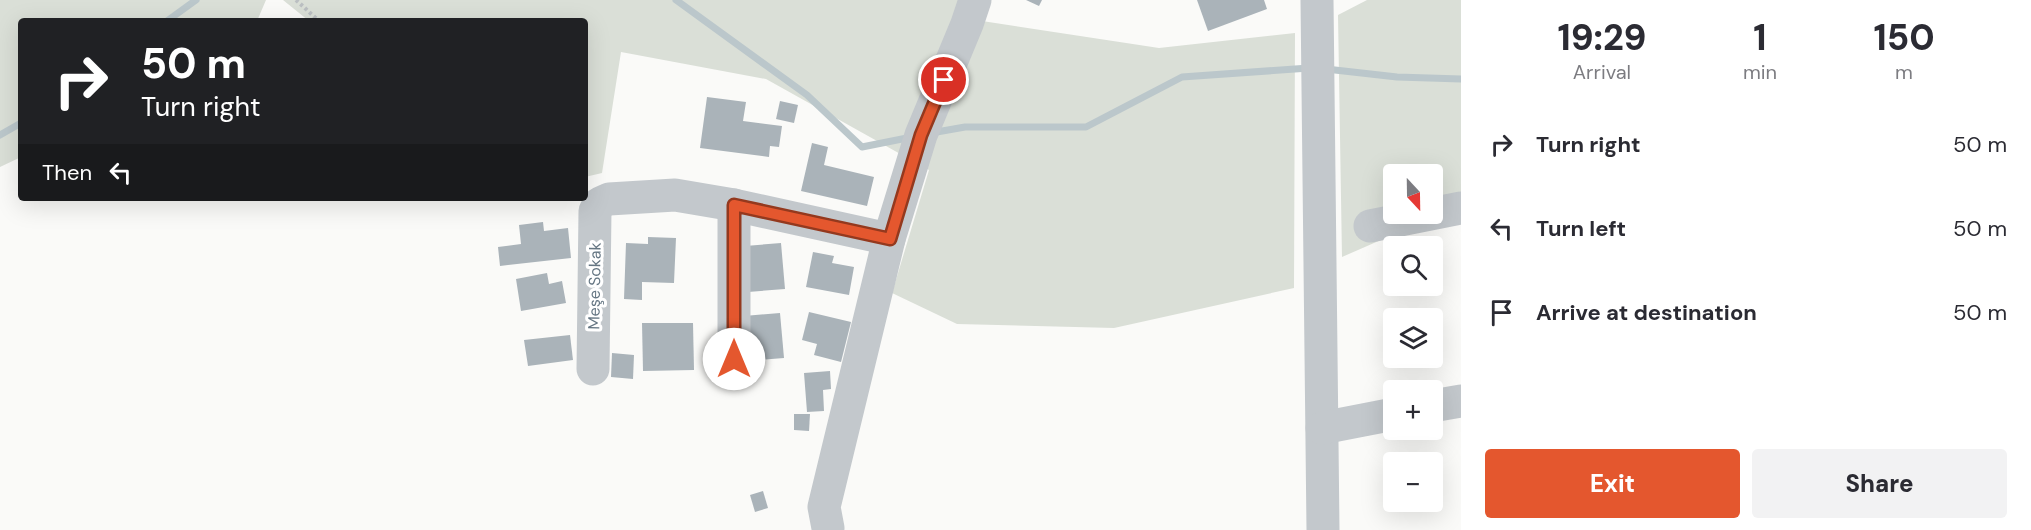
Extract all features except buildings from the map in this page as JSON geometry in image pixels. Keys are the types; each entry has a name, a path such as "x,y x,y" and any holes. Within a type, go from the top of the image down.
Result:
{"street":[{"path":"828,528 824,507 890,239 921,135 975,0"},
{"path":"1317,0 1323,530"},
{"name":"Meşe Sokak","path":"593,369 595,211 600,203 609,199 675,195 734,205"},
{"path":"734,359 734,205 890,239"},
{"path":"1370,226 1461,208"},
{"path":"1443,404 1461,401"},
{"path":"1322,428 1383,416"}],"path":[{"path":"296,0 316,18"}],"shaded area":[{"path":"0,0 266,0 258,18 18,18 18,158 0,167"},
{"path":"283,0 961,0 956,17 1159,48 1295,33 1294,288 1114,328 957,324 892,293 929,170 766,79 621,52 602,173 588,176 588,18 305,18"},
{"path":"1367,0 1461,0 1461,205 1443,213 1443,164 1383,164 1383,224 1418,224 1390,236 1383,236 1383,239 1342,257 1338,15"}],"waterway":[{"path":"171,18 196,0"},
{"path":"676,0 807,95 862,147 912,137"},
{"path":"931,133 965,127 1086,127 1182,77 1309,68"},
{"path":"1326,69 1397,77 1461,79"},
{"path":"0,135 18,125"}],"route":[{"path":"734,359 734,205 890,239 921,135 944,80"}]}
